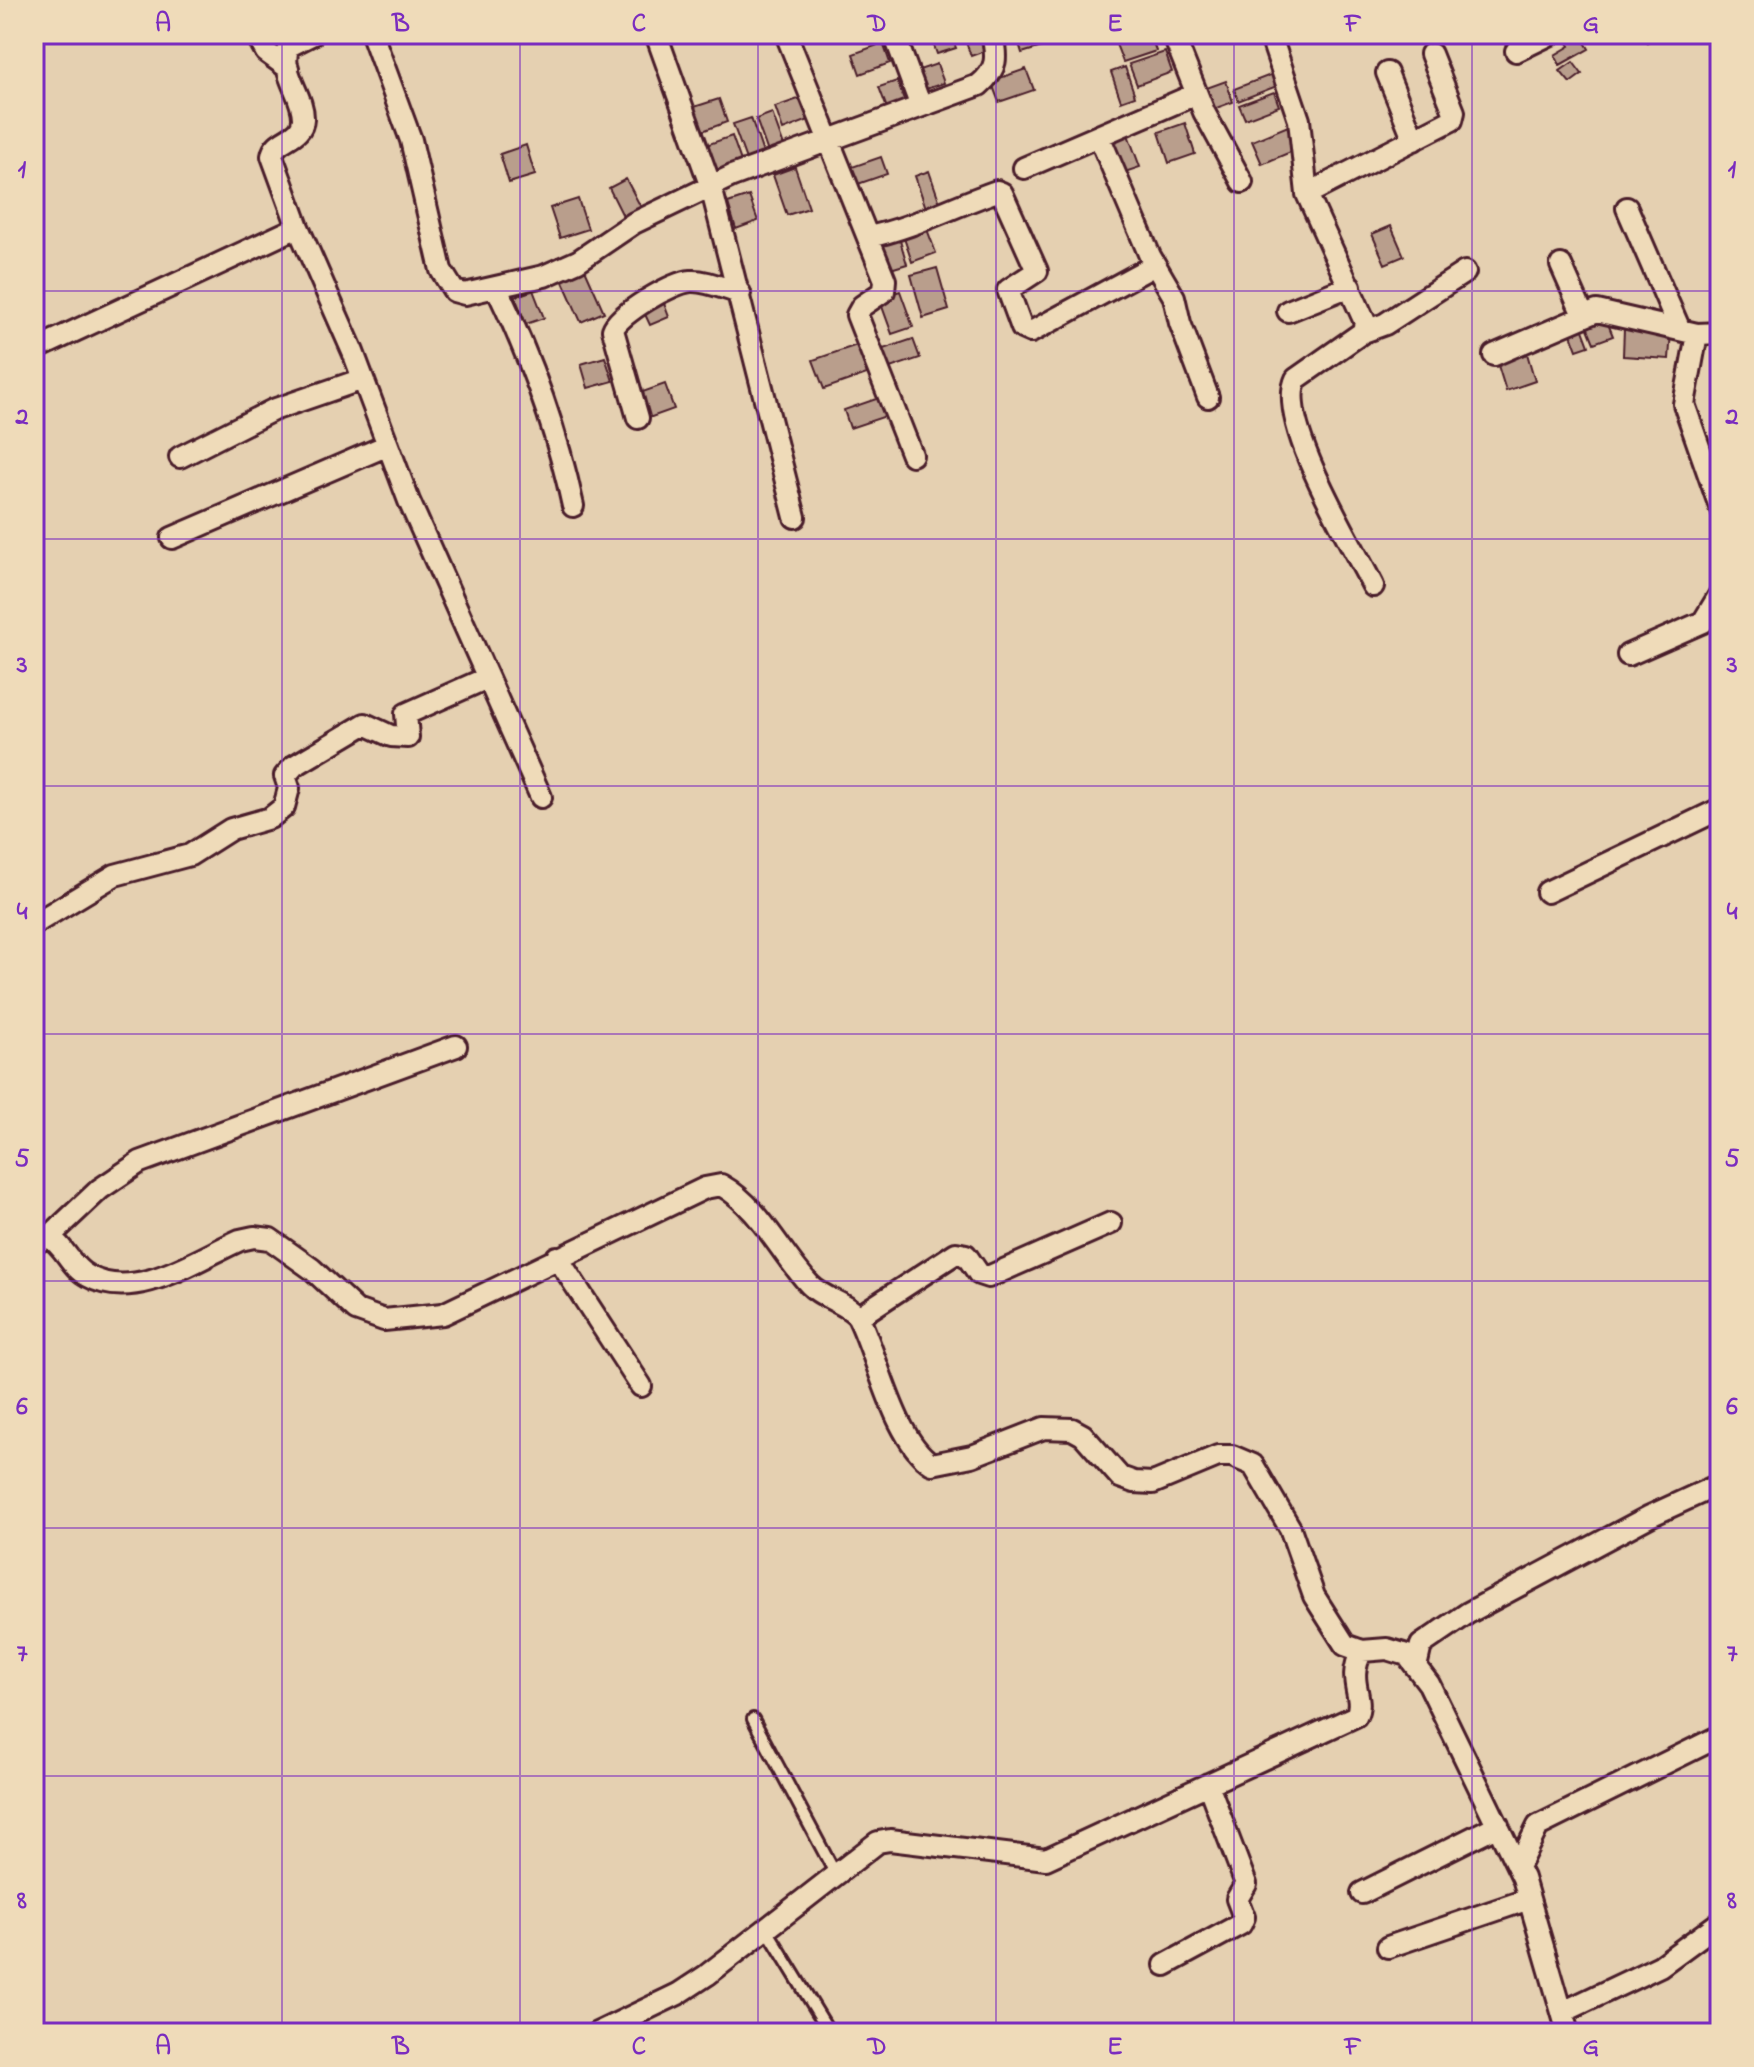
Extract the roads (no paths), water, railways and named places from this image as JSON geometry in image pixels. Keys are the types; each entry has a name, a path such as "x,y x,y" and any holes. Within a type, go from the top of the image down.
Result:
{"street":[{"path":"256,34 266,52 288,68"},
{"path":"313,34 289,46 285,56 303,117 302,125 290,138 279,142 272,156 409,501 541,797"},
{"path":"372,34 411,140 446,284 454,291 465,294 544,276 578,261 634,223 711,187 830,138 979,85 992,74 997,57 992,34"},
{"path":"656,34 711,187 795,517"},
{"path":"786,34 886,285 884,291 862,306 857,315 912,455"},
{"path":"894,34 920,104"},
{"path":"1173,34 1196,94 1242,182"},
{"path":"1270,34 1299,120 1307,194 1362,312 1363,332"},
{"path":"1516,51 1551,34"},
{"path":"1307,194 1414,140 1454,116 1431,54"},
{"path":"1387,73 1414,140"},
{"path":"1024,168 1196,94"},
{"path":"1099,136 1155,265 1174,297 1180,323 1208,397"},
{"path":"868,237 904,229 945,210 997,191 1002,193 1037,271 1008,290 1022,328 1031,332 1155,265"},
{"path":"1627,208 1688,332 1684,404 1720,507"},
{"path":"34,350 298,227"},
{"path":"1561,265 1583,315"},
{"path":"1373,586 1295,431 1290,391 1296,379 1363,332 1385,324 1465,272"},
{"path":"638,418 613,330 616,323 645,301 685,282 696,281 740,293"},
{"path":"1288,311 1350,286"},
{"path":"496,287 522,341 567,477 573,506"},
{"path":"1494,355 1583,315 1610,311 1688,332 1720,333"},
{"path":"180,457 255,418 363,379"},
{"path":"172,538 388,445"},
{"path":"1628,655 1703,622 1720,594"},
{"path":"34,924 115,875 190,855 231,829 270,818 284,807 289,788 285,776 294,766 365,724 391,736 408,737 406,714 487,678"},
{"path":"1547,892 1720,809"},
{"path":"41,1240 100,1189 140,1162 456,1046"},
{"path":"41,1240 58,1242 69,1260 88,1277 141,1284 240,1240 254,1237 270,1239 312,1269 356,1310 384,1320 443,1314 705,1188 721,1185 753,1213 814,1289 831,1302 851,1309 858,1317 874,1364 909,1441 916,1454 932,1464 972,1456 1044,1428 1072,1429 1083,1435 1120,1477 1134,1482 1153,1483 1218,1456 1232,1456 1253,1465 1290,1528 1314,1596 1345,1645 1362,1651 1387,1649 1407,1655 1429,1684 1518,1867 1568,2033"},
{"path":"858,1317 956,1253 966,1255 979,1274 988,1277 1111,1223"},
{"path":"557,1257 641,1386"},
{"path":"1416,1667 1421,1645 1468,1613 1650,1516 1720,1484"},
{"path":"597,2033 691,1986 870,1846 890,1840 1046,1859 1356,1716 1359,1706 1353,1670 1362,1651"},
{"path":"1518,1867 1538,1826 1720,1736"},
{"path":"1165,1965 1241,1924 1244,1917 1237,1899 1246,1884 1208,1784"},
{"path":"1362,1893 1498,1825"},
{"path":"1388,1947 1529,1899"},
{"path":"1563,2012 1660,1966 1720,1922"}],"lane":[{"path":"753,1719 835,1873"},
{"path":"766,1928 830,2033"}]}
